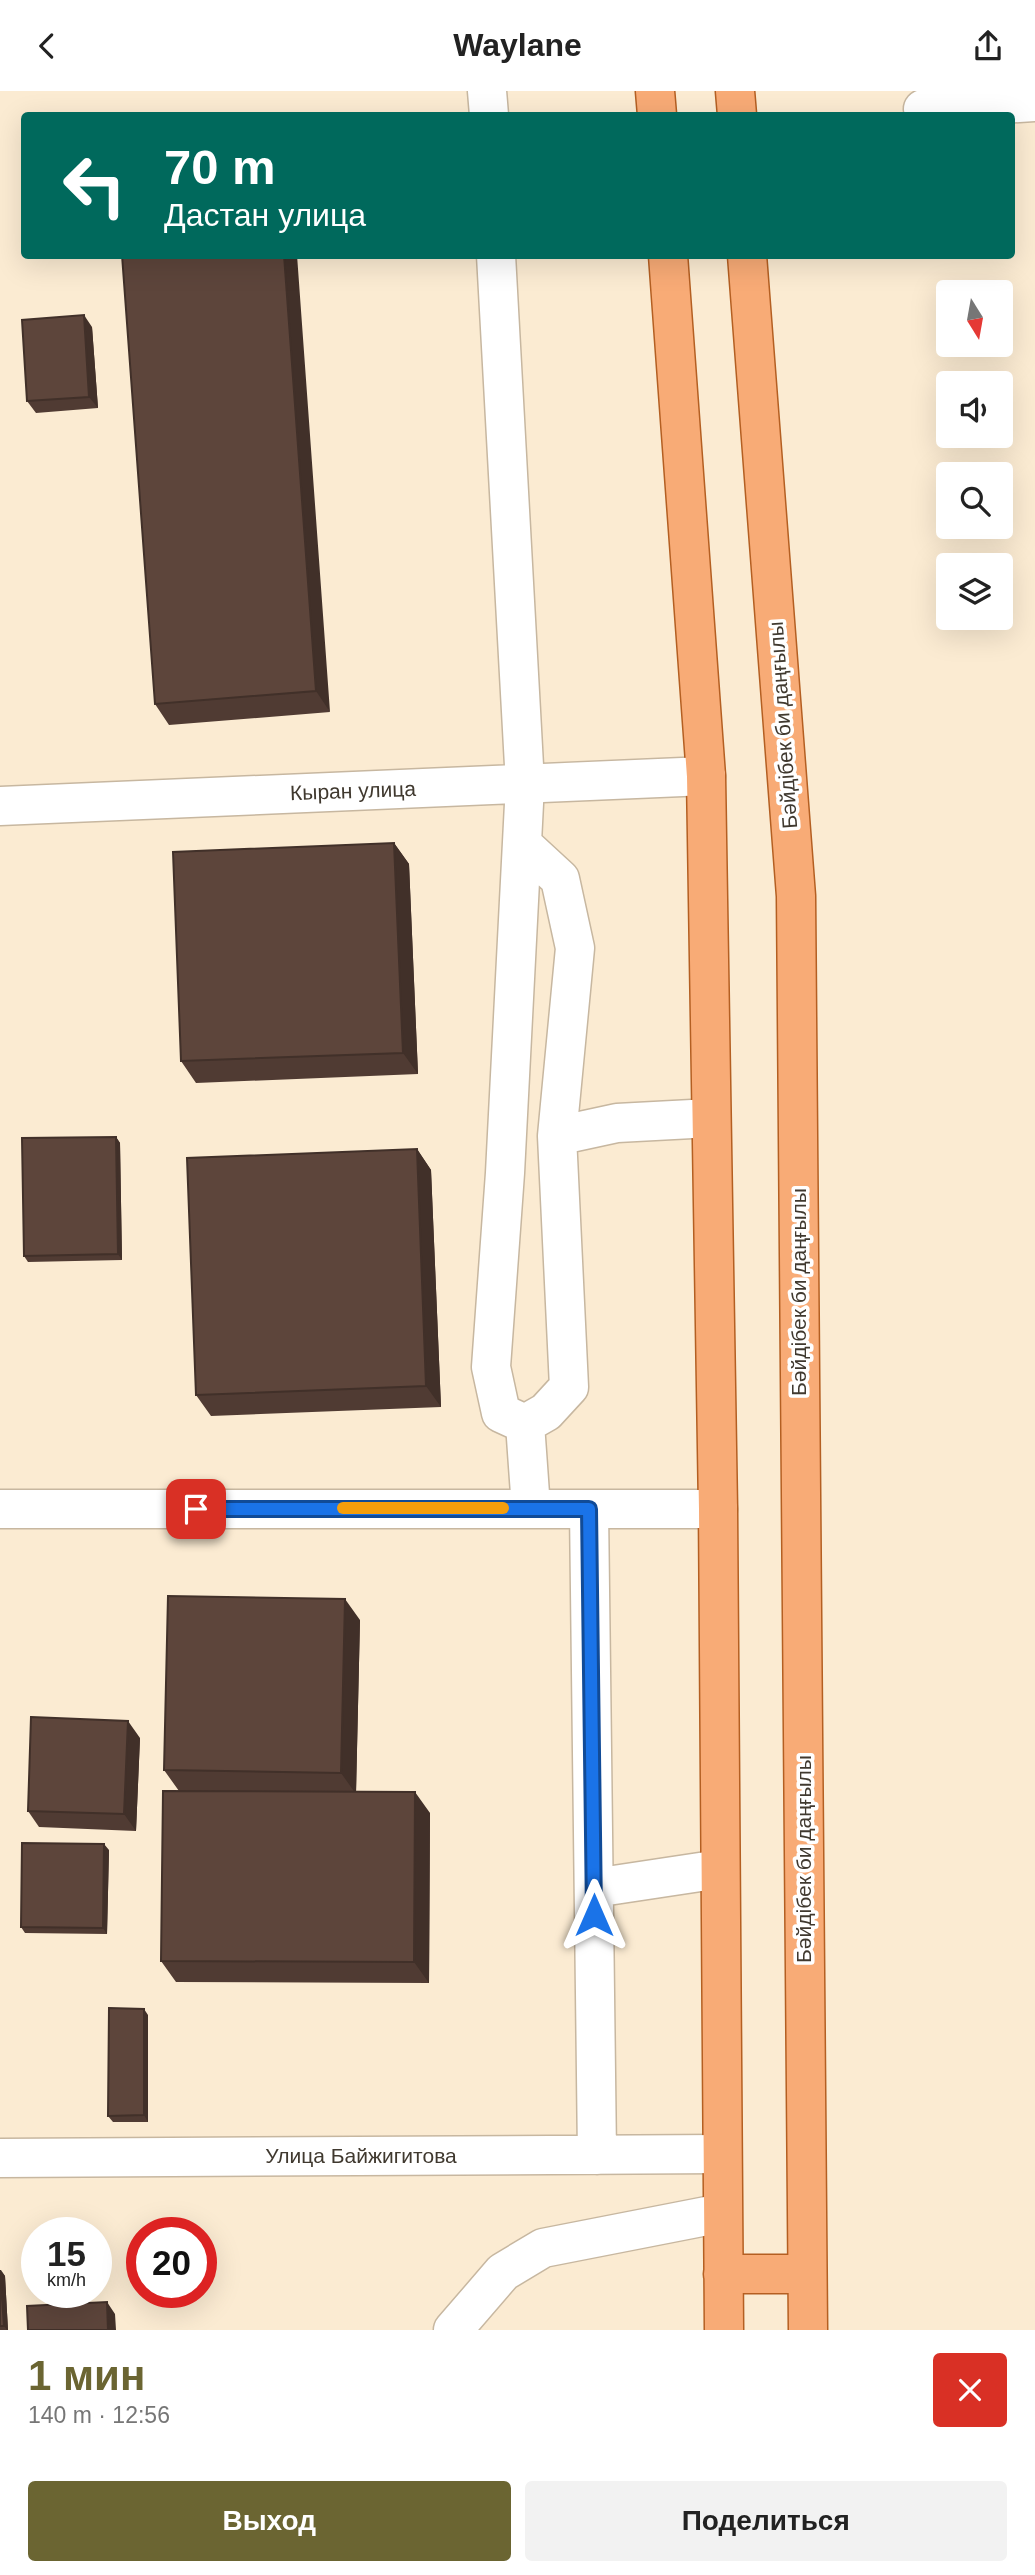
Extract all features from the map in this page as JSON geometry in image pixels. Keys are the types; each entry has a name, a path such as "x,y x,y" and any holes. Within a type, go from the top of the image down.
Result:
{"main road":[{"path":"656,91 657,112"},
{"path":"735,91 737,112"},
{"path":"668,259 706,776 718,1509 724,2330"},
{"name":"Бәйдібек би даңғылы","path":"747,259 796,896 808,2330"},
{"path":"723,2274 807,2274"}],"street":[{"path":"488,91 489,112"},
{"path":"921,105 1035,102"},
{"path":"496,259 525,784 505,1173 491,1367 501,1413 525,1424"},
{"name":"Кыран улица","path":"0,806 706,776"},
{"path":"522,843 560,879 575,948 557,1136 569,1387 546,1412 525,1424"},
{"path":"557,1136 617,1123 710,1118"},
{"path":"525,1424 531,1508"},
{"path":"0,1509 718,1509"},
{"path":"589,1509 597,2155"},
{"path":"594,1888 720,1869"},
{"name":"Улица Байжигитова","path":"0,2158 722,2154"},
{"path":"453,2330 503,2272 542,2248 722,2213"}],"building":[{"path":"122,259 284,259 316,691 155,704"},
{"path":"84,315 89,397 27,401 22,320"},
{"path":"394,843 403,1053 181,1061 173,852"},
{"path":"116,1137 118,1254 24,1256 22,1138"},
{"path":"417,1149 426,1386 196,1395 187,1158"},
{"path":"168,1596 345,1599 341,1773 164,1770"},
{"path":"31,1717 128,1721 124,1814 28,1811"},
{"path":"163,1791 415,1792 414,1962 161,1961"},
{"path":"22,1843 104,1844 103,1928 21,1927"},
{"path":"109,2008 144,2009 144,2115 108,2116"},
{"path":"0,2270 4,2326 0,2326"},
{"path":"27,2308 107,2308 108,2330 28,2330"}],"slow traffic":[{"path":"343,1508 503,1508"}],"route":[{"path":"196,1509 589,1509 594,1915"}]}
